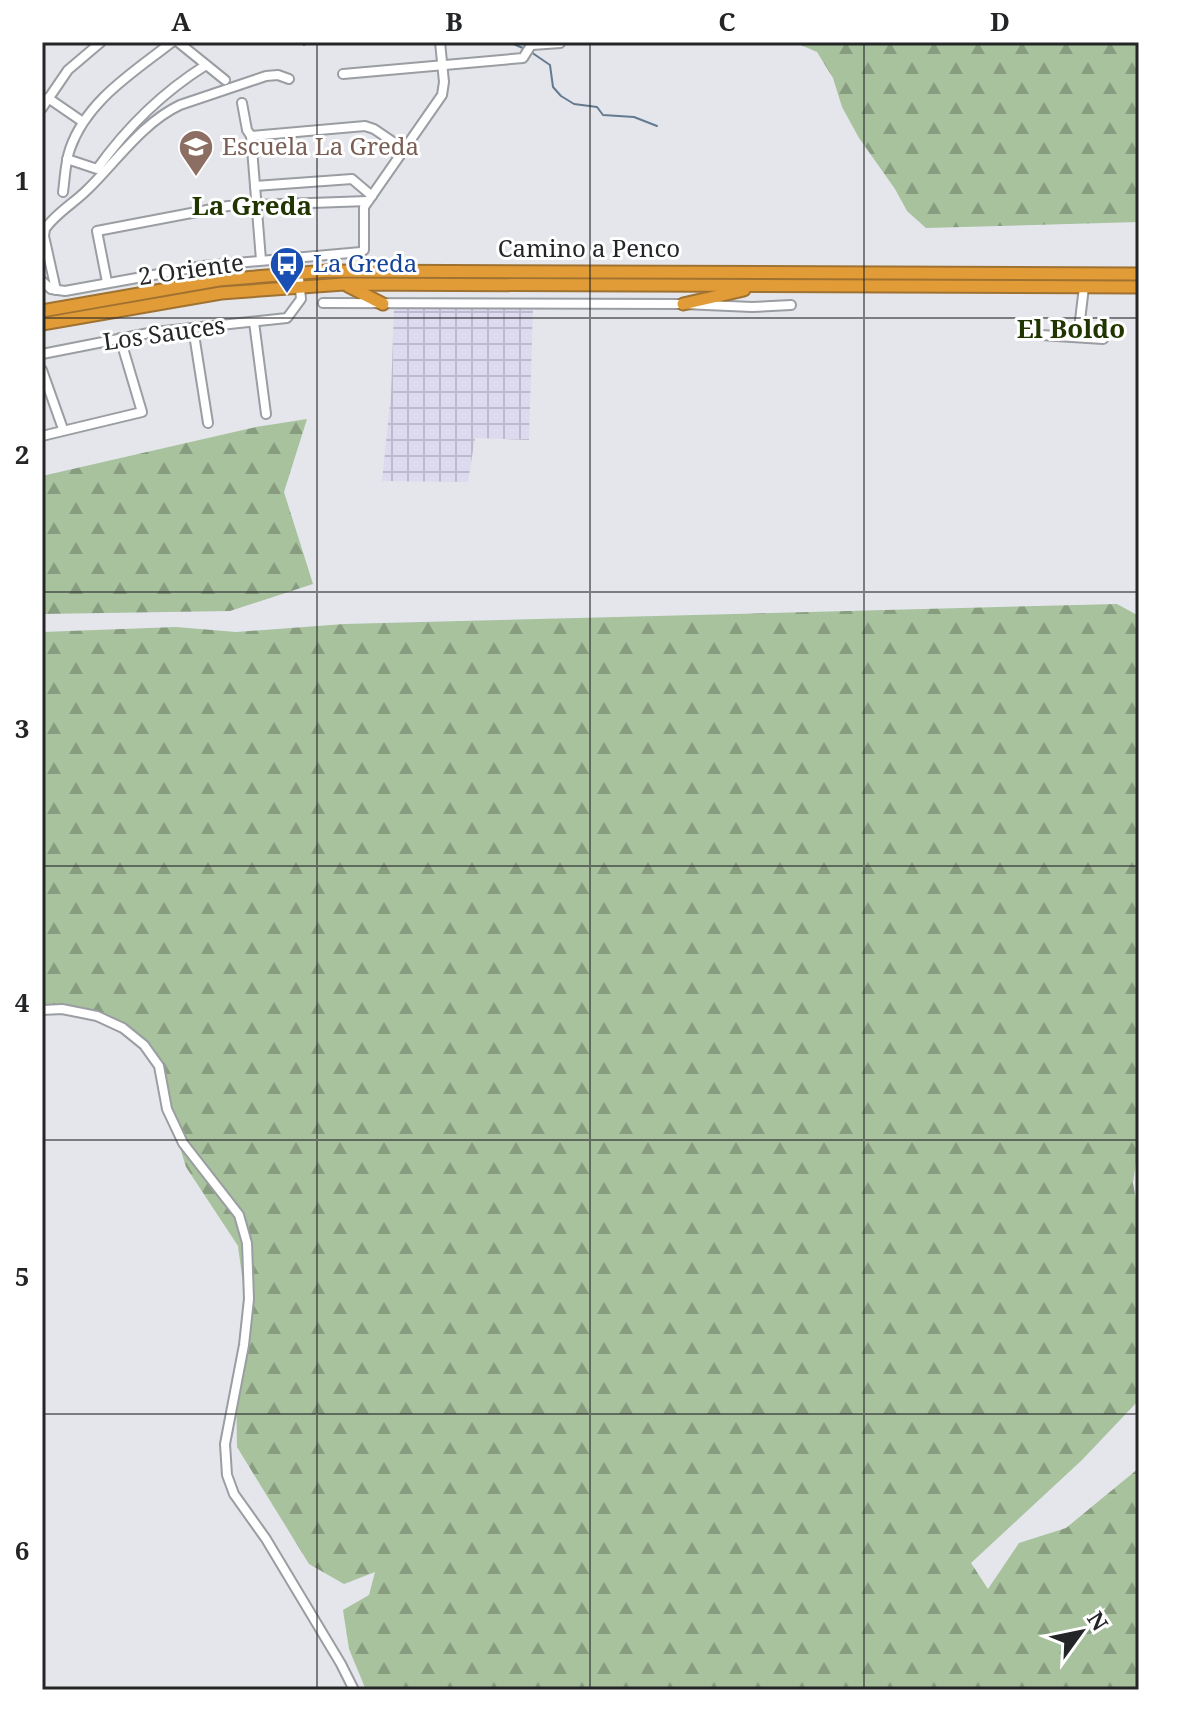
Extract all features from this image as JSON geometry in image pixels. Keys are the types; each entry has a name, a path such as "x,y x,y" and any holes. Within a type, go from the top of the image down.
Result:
{"highway":[{"name":"Camino a Penco","path":"42,311 219,280 299,272 1139,274"},
{"path":"344,284 383,304"},
{"name":"Camino a Penco","path":"42,324 203,296 300,285 1139,287"},
{"path":"683,304 763,285"}],"street":[{"path":"42,108 68,70 101,42"},
{"path":"63,192 67,159 83,122 107,94 175,42 225,80"},
{"path":"370,198 439,100 444,82 440,42"},
{"path":"343,74 523,58 531,47 560,43"},
{"path":"67,159 97,169 141,115 206,65"},
{"path":"56,290 45,229 128,146 171,109 189,101 266,76 278,75 289,79"},
{"path":"48,98 83,122"},
{"path":"242,103 251,136 261,260"},
{"path":"251,136 365,126 405,150"},
{"path":"255,186 352,179 370,198"},
{"path":"107,282 97,231 228,206 370,198"},
{"name":"2 Oriente","path":"56,290 203,266 361,252 364,250 364,207 370,198"},
{"path":"297,258 300,285"},
{"path":"42,282 56,290"},
{"name":"Los Sauces","path":"42,354 120,338 287,318 300,302 300,285"},
{"path":"1078,337 1084,287"},
{"path":"323,303 791,305"},
{"path":"254,322 266,414"},
{"path":"193,328 208,423"},
{"path":"1041,335 1103,339"},
{"path":"42,436 142,412 120,338"},
{"path":"42,370 63,429"},
{"path":"42,1010 70,1009 97,1016 123,1028 144,1045 159,1066 172,1122 193,1157 239,1215 247,1243 249,1299 244,1345 225,1444 227,1475 234,1494 259,1527 354,1690"}],"shaded area":[{"path":"394,308 533,309 529,440 475,438 468,482 382,481 391,394"}],"green space":[{"path":"794,42 1139,42 1139,222 926,228 907,211 859,138 842,107 833,78 817,52"},
{"path":"307,419 284,492 313,584 230,611 42,614 42,476 256,427"},
{"path":"1117,604 1139,616 1139,1143 1133,1183 1139,1217 1139,1400 1082,1460 971,1563 988,1589 1019,1543 1066,1528 1139,1468 1139,1690 366,1690 349,1649 343,1610 369,1595 375,1572 344,1584 309,1564 237,1447 236,1379 244,1291 238,1246 186,1167 152,1057 138,1039 100,1018 42,1007 42,632 176,627 236,632 344,624"}],"waterway":[{"path":"304,45 309,42"},
{"path":"509,42 525,49"},
{"path":"531,52 550,65 553,87 574,104 597,107 603,115 634,117 657,126"}],"place":[{"name":"Escuela La Greda","path":"196,178"},
{"name":"La Greda","path":"287,295"}],"district":[{"name":"La Greda","path":"252,206"},
{"name":"El Boldo","path":"1071,329"}]}
